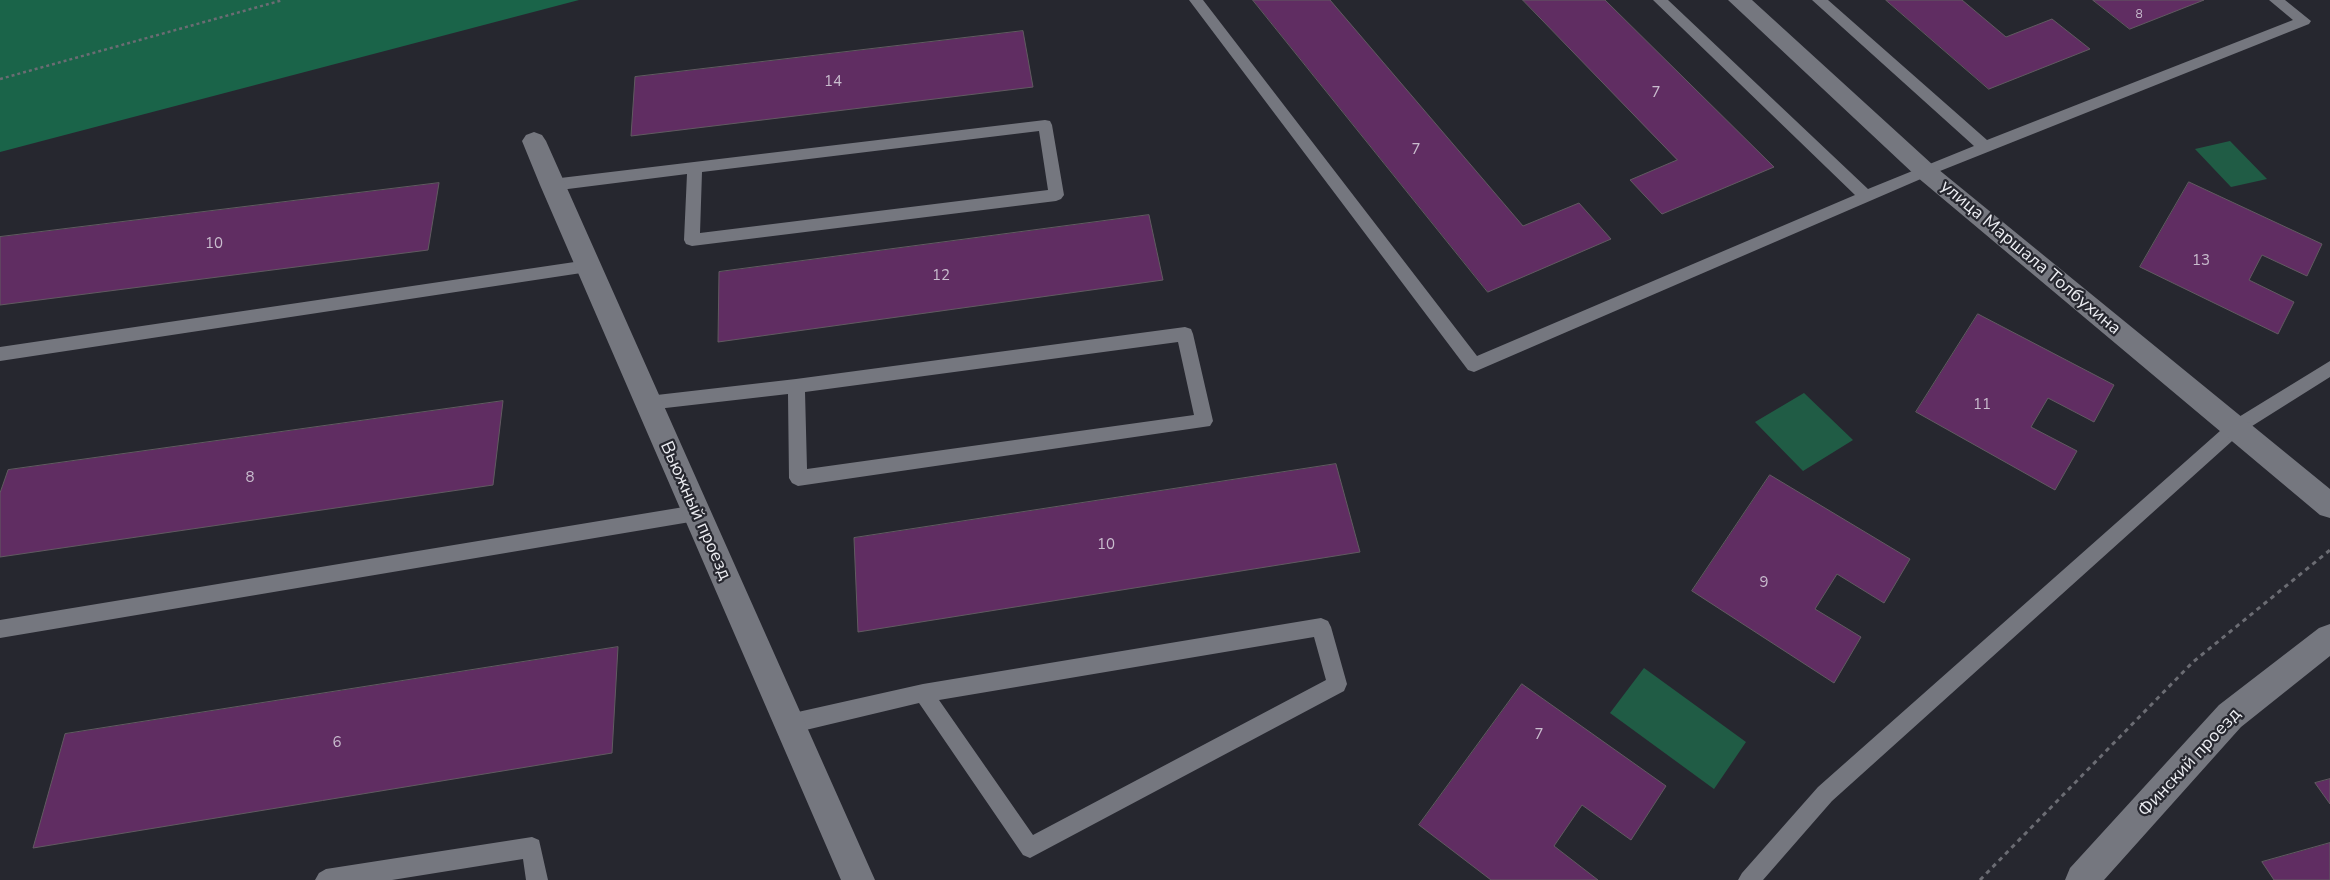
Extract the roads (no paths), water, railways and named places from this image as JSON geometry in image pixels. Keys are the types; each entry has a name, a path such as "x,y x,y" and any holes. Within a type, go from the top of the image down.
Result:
{"street":[{"name":"улица Маршала Толбухина","path":"1739,0 1926,171 2330,506"},
{"name":"Вьюжный проезд","path":"534,141 858,880"},
{"name":"Финский проезд","path":"2082,880 2230,716 2330,638"}],"lane":[{"path":"1196,0 1474,365 1926,171 2304,20 2276,0"},
{"path":"1660,0 1866,196"},
{"path":"1819,0 1985,147"},
{"path":"552,185 695,167 1045,125 1056,195 692,240 695,167"},
{"path":"0,354 588,266"},
{"path":"648,402 796,386 1185,334 1204,421 798,478 796,386"},
{"path":"1748,880 1825,794 2235,428 2330,368"},
{"path":"0,629 696,513"},
{"path":"789,724 923,693 1321,627 1337,684 1030,848 923,693"},
{"path":"326,880 532,847 536,880"}]}
